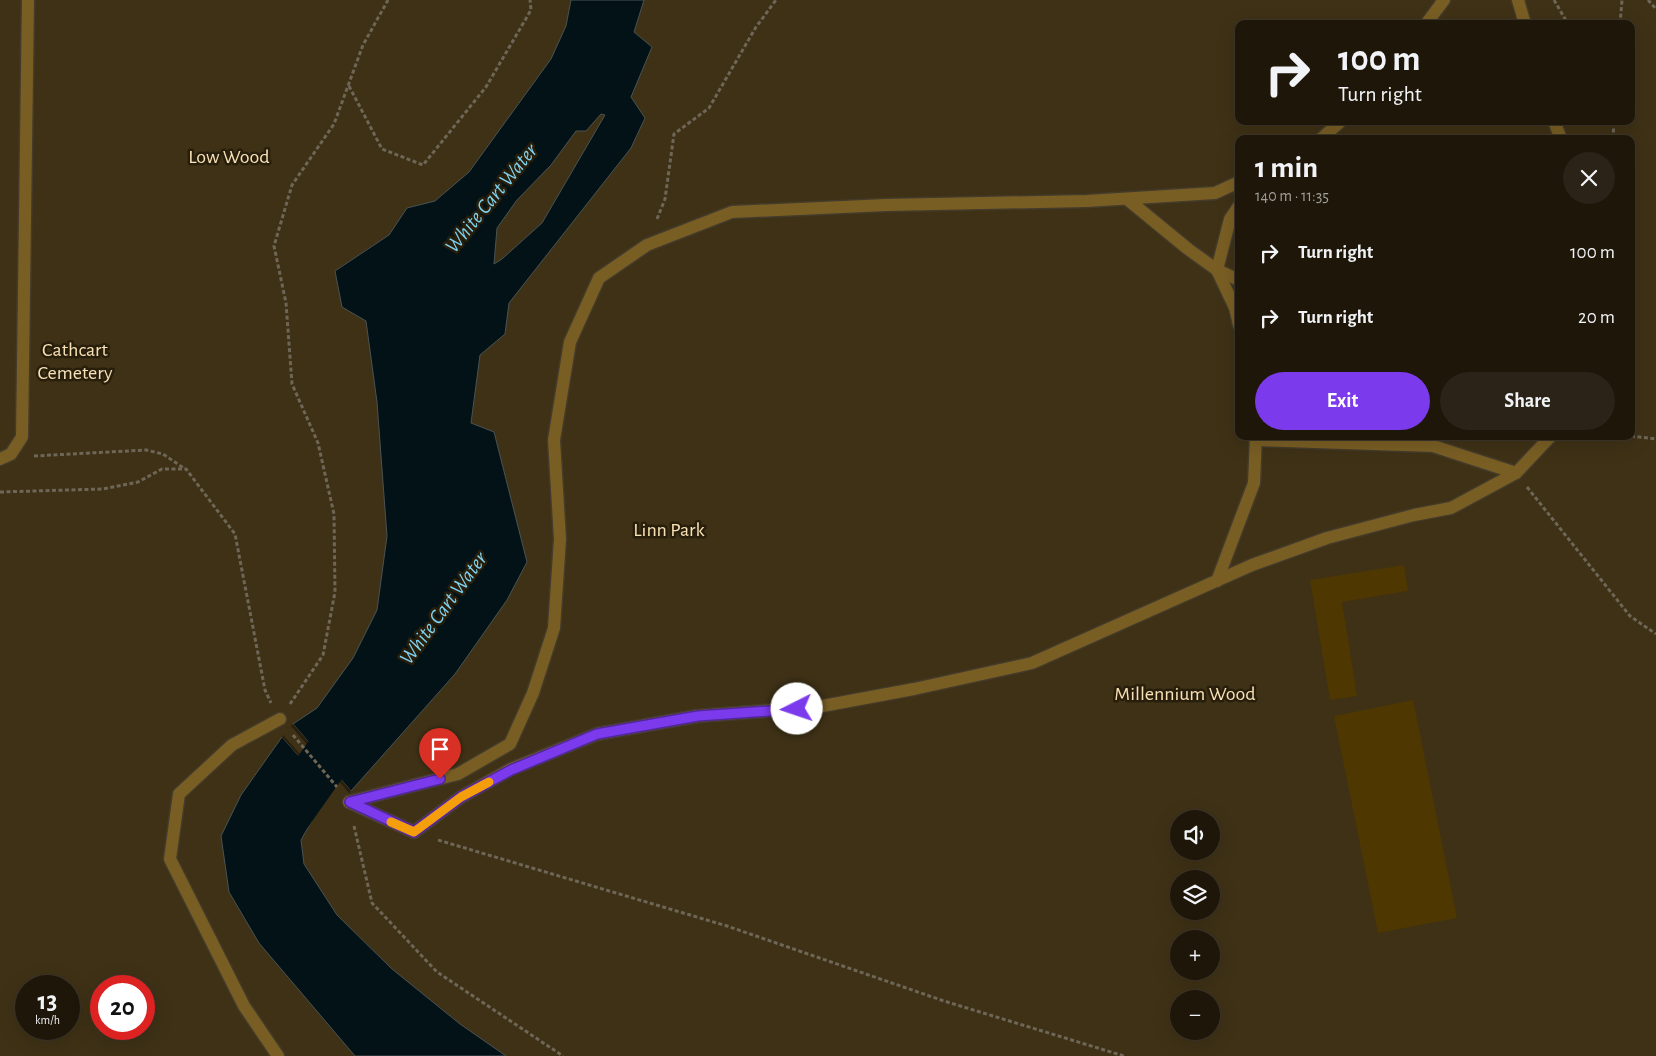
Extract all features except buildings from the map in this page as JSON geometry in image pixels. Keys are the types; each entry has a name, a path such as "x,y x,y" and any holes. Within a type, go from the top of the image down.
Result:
{"lane":[{"path":"6,456 22,437 28,0"},
{"path":"1429,20 1444,0"},
{"path":"1518,0 1524,20"},
{"path":"1326,135 1337,125"},
{"path":"350,802 458,774 510,744 533,693 554,628 560,539 554,440 570,342 599,278 647,245 732,212 886,205 1087,201 1215,193 1235,184"},
{"path":"1127,198 1188,249 1217,270 1235,278"},
{"path":"1235,212 1230,219 1217,270 1235,308"},
{"path":"1217,581 1254,484 1256,440"},
{"path":"1300,440 1433,446 1516,473"},
{"path":"350,802 414,832 461,797 511,770 597,734 698,716 817,707 914,689 1032,663 1252,565 1327,538 1414,515 1451,508 1516,473 1547,440"},
{"path":"278,1056 244,1006 170,859 180,794 232,746 280,720"}],"path":[{"path":"280,720 323,655 334,592 334,514 318,443 292,384 286,303 274,246 292,185 334,124 363,45 388,0"},
{"path":"348,85 382,149 423,165 486,87 531,10 530,0"},
{"path":"647,245 665,199 674,134 708,108 756,27 776,0"},
{"path":"1554,0 1566,20"},
{"path":"1620,20 1622,0"},
{"path":"1648,0 1656,8"},
{"path":"1635,436 1656,439"},
{"path":"6,456 25,457 146,450 163,454 186,469 235,534 265,690 280,720 350,802 372,903 437,972 563,1056"},
{"path":"0,492 103,489 138,482 162,469 186,469"},
{"path":"1516,473 1630,616 1656,634"},
{"path":"414,832 727,926 944,1001 1124,1056"}],"green space":[{"name":"Linn Park","path":"0,0 1656,0 1656,1056 0,1056"}],"water":[{"path":"571,0 644,0 634,32 652,47 631,97 645,118 631,148 509,303 505,334 480,355 471,423 494,432 527,562 507,600 455,674 351,791 293,724 317,708 353,658 377,610 387,536 377,402 366,321 342,307 335,271 389,235 407,208 435,201 469,172 551,59 566,26","holes":["601,114 605,115 542,223 494,264 497,228 517,200 551,165 576,131 586,131"]},
{"path":"282,737 329,790 301,840 304,864 337,915 392,969 460,1024 506,1056 355,1056 259,943 229,892 221,836 241,795"}],"pier":[{"path":"293,724 351,791 349,793 291,726"},
{"path":"283,735 331,789 331,792 282,737"}],"waterway":[{"name":"White Cart Water","path":"276,830 345,732 365,708"}],"slow traffic":[{"path":"391,822 414,832 461,797 489,782"}],"route":[{"path":"440,779 350,802 414,832 461,797 511,770 597,734 698,716 797,709"}],"park label":[{"name":"Low Wood","path":"229,156"},
{"name":"Cathcart Cemetery","path":"75,360"},
{"name":"Millennium Wood","path":"1185,693"}]}
